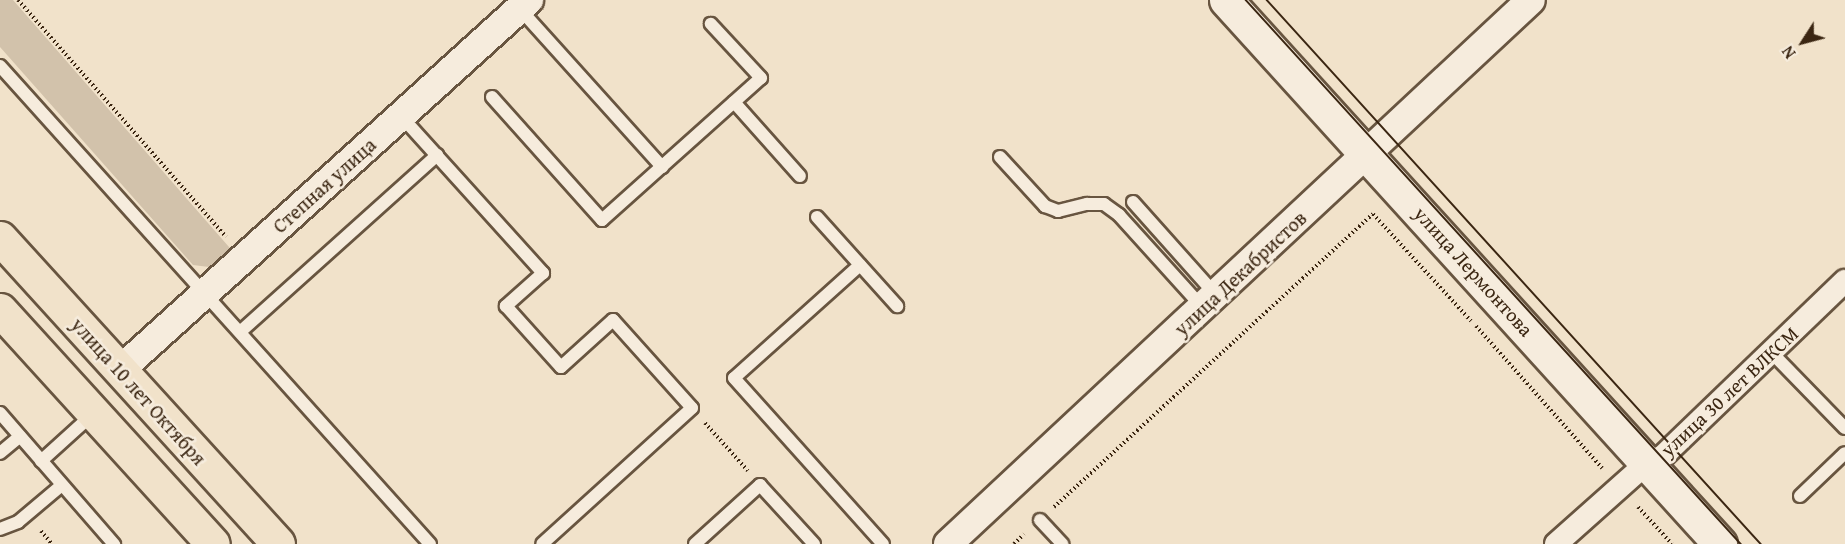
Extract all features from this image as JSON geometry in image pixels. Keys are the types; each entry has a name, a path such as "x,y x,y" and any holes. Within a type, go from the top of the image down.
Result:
{"main road":[{"name":"улица Лермонтова","path":"1226,0 1720,544"},
{"name":"улица 10 лет Октября","path":"0,238 278,544"},
{"path":"0,309 213,544"}],"street":[{"name":"улица Декабристов","path":"948,544 1531,0"},
{"name":"Степная улица","path":"119,371 401,116 520,3"},
{"name":"улица 30 лет ВЛКСМ","path":"1556,544 1647,463 1662,457 1845,281"}],"lane":[{"path":"520,3 662,167"},
{"path":"492,97 602,220 760,78 711,24"},
{"path":"0,66 430,544"},
{"path":"734,102 800,176"},
{"path":"401,116 543,273 506,306 561,367 613,320 692,408 542,544"},
{"path":"240,332 437,155"},
{"path":"1000,157 1045,206 1058,211 1087,204 1104,204 1119,215 1209,301"},
{"path":"1133,202 1209,301"},
{"path":"817,217 897,306"},
{"path":"860,265 734,378 883,544"},
{"path":"1771,352 1845,428"},
{"path":"0,413 114,544"},
{"path":"41,461 94,413"},
{"path":"0,453 20,436"},
{"path":"1800,496 1845,453"},
{"path":"0,529 18,522 62,485"},
{"path":"695,544 760,485 814,544"},
{"path":"1040,520 1062,544"}],"path":[{"path":"18,0 244,258"},
{"path":"1014,544 1373,214 1672,544"},
{"path":"692,408 760,485"},
{"path":"44,544 48,540"}],"shaded area":[{"path":"0,0 13,0 236,255 217,268 193,265 0,47"}],"tram line":[{"path":"1246,0 1741,544"},
{"path":"1267,0 1761,544"}]}
